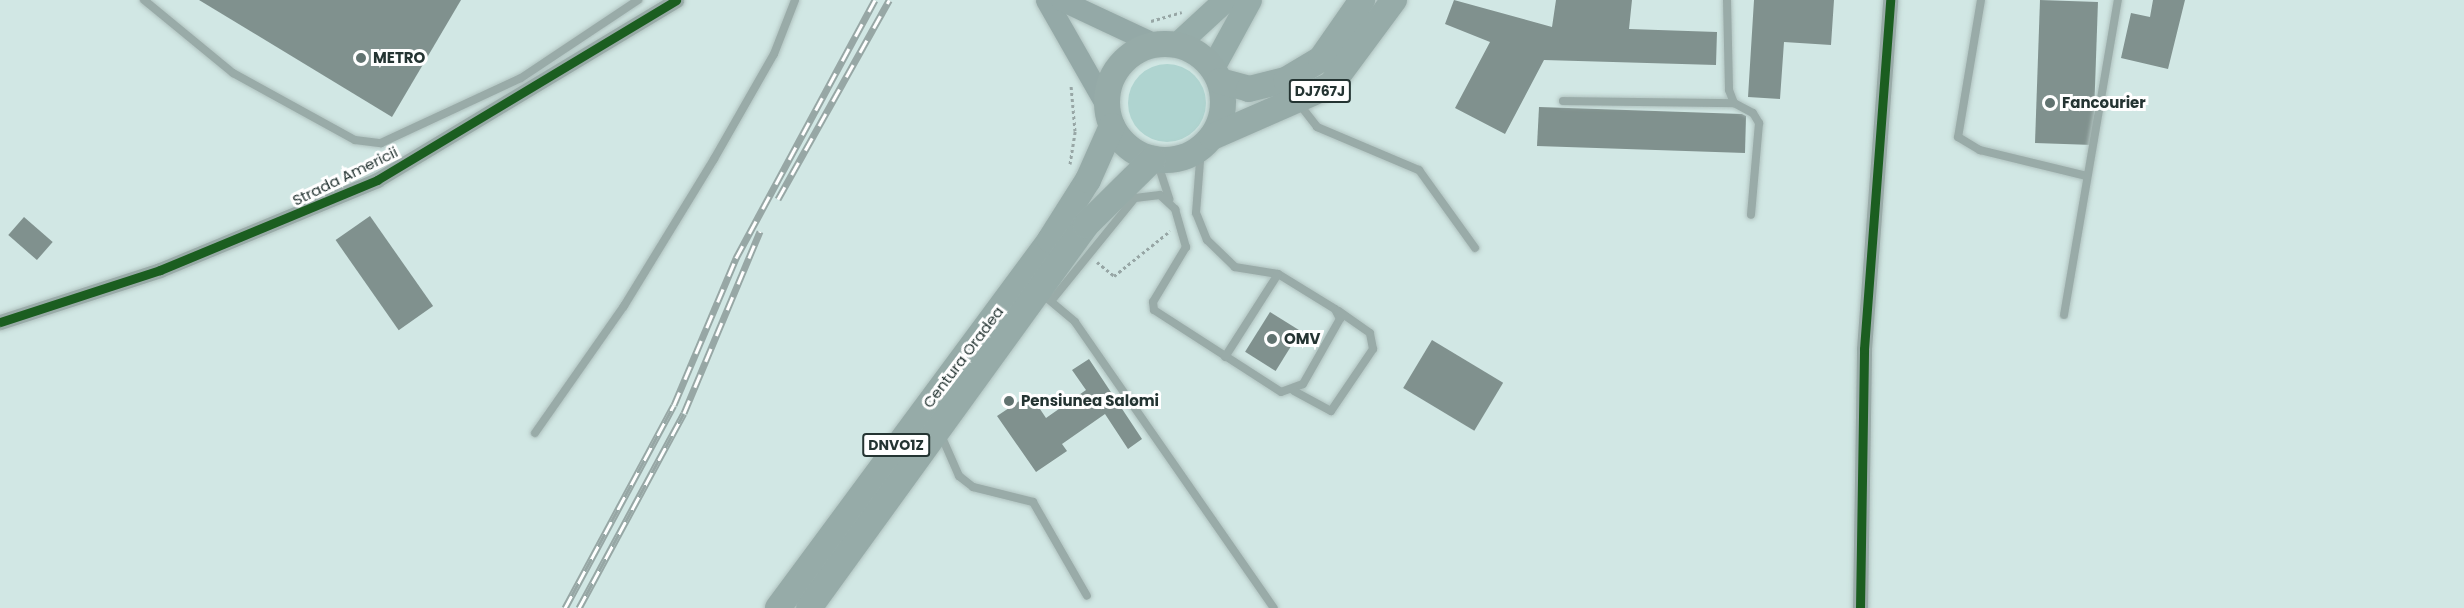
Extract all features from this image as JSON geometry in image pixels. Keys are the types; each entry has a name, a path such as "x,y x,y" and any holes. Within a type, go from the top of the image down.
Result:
{"highway":[{"name":"DJ767J","path":"1216,75 1249,89 1286,80 1321,59 1362,0"},
{"name":"DJ767J","path":"1206,143 1331,86 1349,67 1394,0"},
{"name":"DNVO1Z","path":"1109,116 1119,67 1166,44"},
{"path":"1109,116 1122,141 1155,160 1186,157 1206,143 1219,124 1216,75 1166,44"},
{"name":"Centura Oradea","path":"778,608 1063,220 1109,116"},
{"name":"Centura Oradea","path":"809,608 939,431 1043,299 1097,211 1155,160"}],"main road":[{"path":"1046,0 1109,116"},
{"path":"1061,0 1166,44"},
{"name":"DNVO1Z","path":"1166,44 1226,0"},
{"path":"1216,75 1250,0"}],"street":[{"name":"Strada Americii","path":"0,322 160,270 377,180 676,0"},
{"path":"1860,608 1864,349 1890,0"}],"lane":[{"path":"144,0 233,73 355,140 381,142 521,78 638,0"},
{"path":"535,433 624,306 714,159 774,54 795,0"},
{"path":"1726,0 1728,90 1734,103"},
{"path":"1981,0 1958,137 1980,150 2087,176"},
{"path":"2064,315 2118,0"},
{"path":"1563,101 1734,103 1754,113 1759,123 1751,215"},
{"path":"1298,103 1317,127 1419,170 1475,248"},
{"path":"1155,160 1186,247 1153,302 1154,310 1281,392 1294,392 1330,411 1373,350 1370,333 1278,274 1235,267 1207,240 1196,213 1206,143"},
{"path":"1169,199 1148,193 1135,198 1043,299 1063,307 1274,608"},
{"path":"1225,357 1278,274"},
{"path":"1294,392 1339,329 1335,309"},
{"path":"939,431 959,476 973,488 1033,502 1087,596"}],"path":[{"path":"1139,21 1188,9"}],"shaded area":[{"path":"1167,64 1182,67 1195,75 1203,88 1206,103 1203,118 1195,131 1182,139 1167,142 1152,139 1139,131 1131,118 1128,103 1131,88 1139,75 1152,67"}],"building":[{"name":"METRO","path":"199,0 461,0 392,117"},
{"path":"1454,0 1552,27 1556,0 1632,0 1629,29 1717,32 1716,65 1544,60 1505,134 1455,108 1490,42 1445,24"},
{"path":"1754,0 1834,0 1831,45 1784,42 1780,99 1748,97"},
{"path":"2040,0 2098,2 2093,145 2035,143"},
{"path":"2153,0 2185,0 2168,69 2121,58 2131,13 2150,17"},
{"path":"1539,107 1742,114 1746,116 1745,153 1537,146"},
{"path":"370,216 433,306 399,330 336,240"},
{"path":"24,217 53,242 37,260 8,235"},
{"path":"1270,312 1301,331 1276,371 1245,352"},
{"path":"1432,340 1503,383 1474,431 1403,388"},
{"path":"1089,359 1142,439 1128,449 1105,414 1062,444 1067,451 1036,472 997,416 1030,394 1046,418 1086,390 1072,370"}],"railway":[{"path":"565,608 674,405 736,258 875,0"},
{"path":"778,199 889,0"},
{"path":"579,608 684,413 760,231"}],"cycle path":[{"path":"0,322 160,270 377,180 676,0"},
{"path":"1860,608 1864,349 1890,0"}],"place":[{"name":"METRO","path":"361,58"},
{"name":"Fancourier","path":"2050,103"},
{"name":"OMV","path":"1272,339"},
{"name":"Pensiunea Salomi","path":"1009,401"}]}
